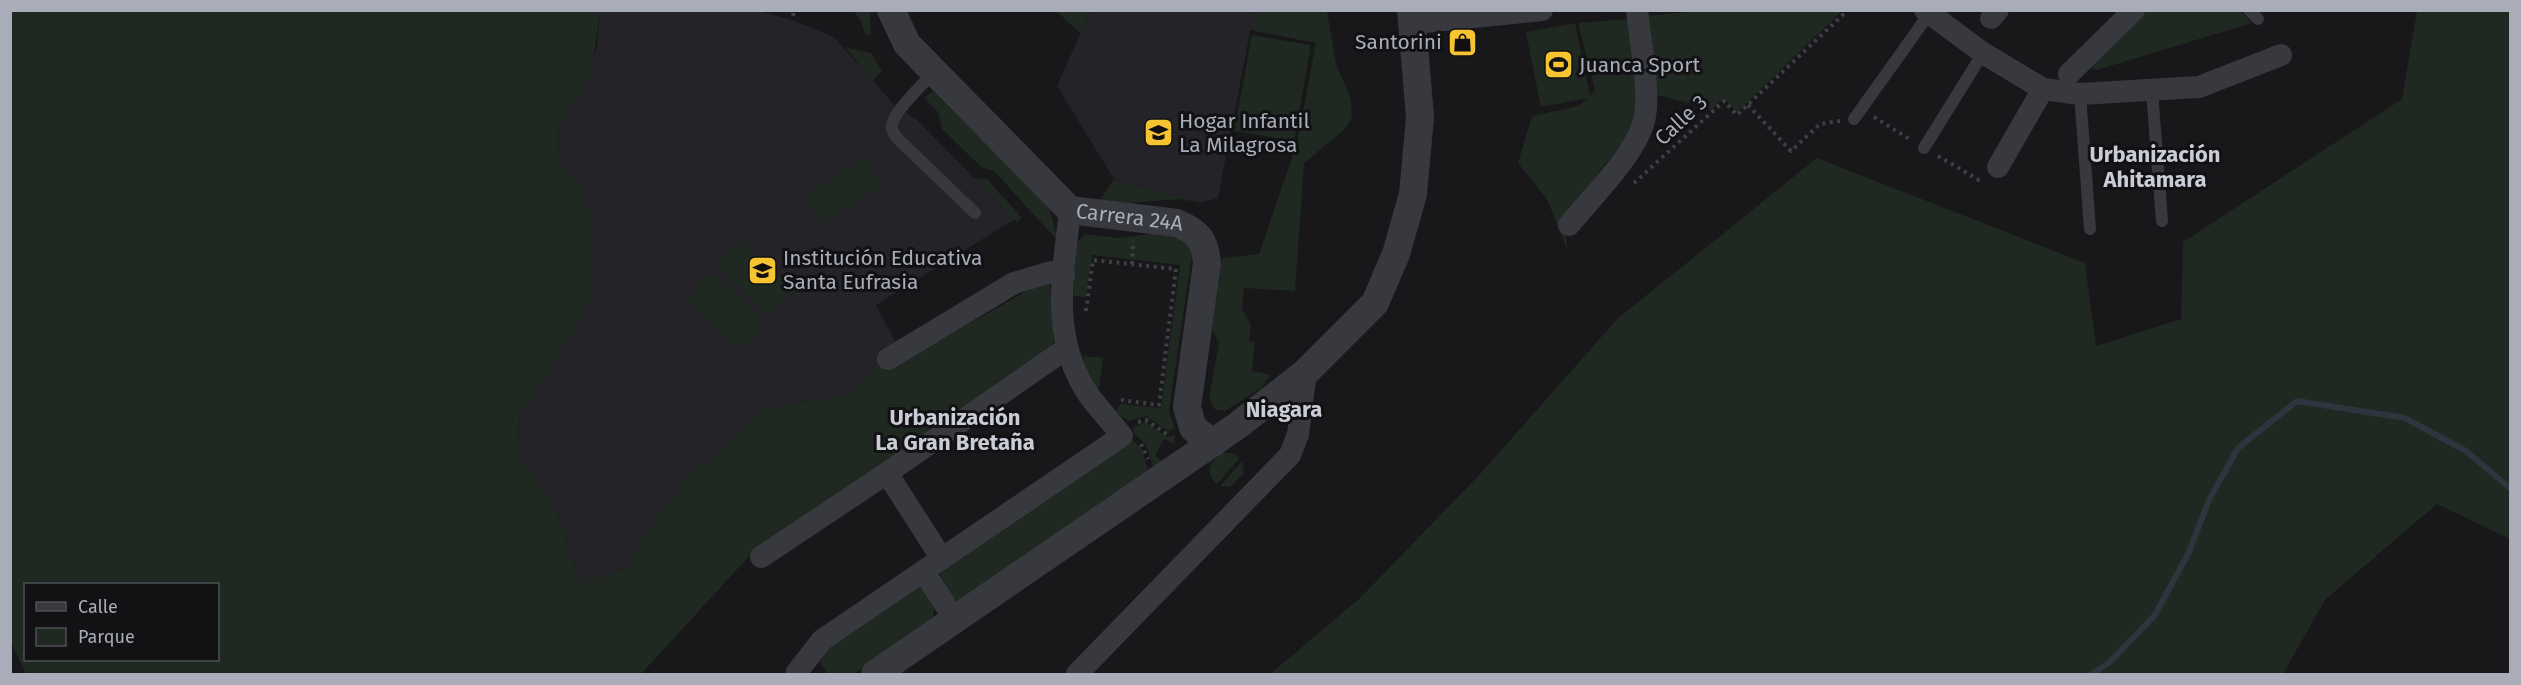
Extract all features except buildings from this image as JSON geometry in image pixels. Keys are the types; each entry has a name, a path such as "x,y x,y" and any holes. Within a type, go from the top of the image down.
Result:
{"street":[{"name":"Carrera 24A","path":"891,10 907,44 1070,210 1177,223 1193,230 1206,248 1207,263 1187,407 1203,435"},
{"path":"875,675 1156,483 1203,435 1306,372 1375,303 1396,254 1413,194 1420,117 1413,17 1542,10"},
{"path":"1569,225 1635,145 1644,120 1646,93 1637,10"},
{"path":"2069,74 2134,10"},
{"path":"1927,12 1983,53 2043,89 2080,94 2199,87 2281,55"},
{"path":"1998,167 2043,89"},
{"path":"797,672 822,640 1122,436 1090,397 1079,378 1067,348 1061,321 1070,210"},
{"path":"888,359 1014,283 1051,272 1064,275"},
{"path":"761,557 1067,348"},
{"path":"1077,675 1290,455 1298,434 1306,372"},
{"path":"887,473 942,559"},
{"path":"924,572 955,620"}],"lane":[{"path":"1854,119 1927,12"},
{"path":"1924,148 1983,53"},
{"path":"933,73 898,113 892,121 891,129 896,137 975,213"},
{"path":"2152,91 2162,221"},
{"path":"2080,94 2090,229"}],"path":[{"path":"793,16 794,10"},
{"path":"1848,10 1748,105 1791,151 1820,124 1854,119"},
{"name":"Calle 3","path":"1630,187 1724,101 1737,115 1748,105"},
{"path":"1085,314 1093,260 1176,269 1159,405 1090,397"},
{"path":"1122,436 1132,424 1146,420 1168,435 1203,435"},
{"path":"1122,436 1132,436 1143,446 1156,483"}],"shaded area":[{"name":"Institución Educativa Santa Eufrasia","path":"600,11 758,11 792,20 834,37 895,106 916,119 1015,219 876,305 897,345 854,393 766,409 650,527 627,566 612,574 579,584 563,528 553,503 516,451 520,417 593,299 582,190 561,168 557,126 582,93 597,47"},
{"name":"Hogar Infantil La Milagrosa","path":"1090,11 1254,11 1218,198 1200,203 1114,179 1057,86"}],"green space":[{"path":"1712,10 1842,11 1737,112 1724,98 1712,109 1654,94 1644,16"},
{"path":"10,11 600,11 592,72 582,93 557,126 561,168 582,190 589,212 593,299 520,417 516,450 553,503 563,528 579,584 612,574 627,566 650,527 684,481 766,409 854,393 879,360 886,371 1044,281 1050,283 1054,342 1040,360 754,551 641,674 26,674 10,640"},
{"path":"854,11 870,11 871,34 865,35 862,23"},
{"path":"1056,11 1090,11 1080,33"},
{"path":"1254,11 1327,11 1336,64 1351,99 1352,118 1344,130 1304,163 1295,291 1244,288 1242,308 1251,326 1249,341 1255,342 1252,371 1271,375 1261,388 1225,411 1214,409 1209,398 1219,343 1212,330 1222,258 1259,254 1297,143 1316,43 1250,30"},
{"path":"2147,11 2240,11 2252,23 2097,70 2087,66"},
{"path":"2417,11 2510,11 2510,539 2437,504 2325,600 2283,674 1270,674 1359,599 1481,473 1618,318 1817,158 2085,263 2096,346 2181,319 2183,242 2402,99"},
{"path":"1628,19 1637,92 1635,120 1624,142 1602,168 1564,223 1568,252 1547,199 1518,163 1532,116 1578,106 1588,98 1541,107 1526,32 1575,23 1590,96 1595,90 1578,23"},
{"path":"1252,35 1311,45 1294,141 1234,131"},
{"path":"845,47 871,53 882,71 872,81"},
{"path":"933,91 1049,208 1057,235 1056,239 994,171 981,167 942,129 938,112 924,98"},
{"path":"864,156 883,184 823,225 804,197"},
{"path":"974,178 987,179 1022,218 1017,222"},
{"path":"1114,179 1200,203 1179,199 1117,204 1099,202"},
{"path":"1172,231 1190,239 1192,255 1169,411 1175,429 1168,431 1146,416 1130,421 1115,413 1120,404 1161,408 1180,265 1092,255 1086,297 1073,296 1076,244 1085,234 1119,238"},
{"path":"741,239 796,290 770,317 716,266"},
{"path":"711,272 765,322 740,349 685,299"},
{"path":"1083,356 1103,358 1098,395 1086,374"},
{"path":"1146,422 1167,437 1175,435 1174,444 1164,439 1155,456 1165,463 1154,469 1146,445 1133,433 1133,427"},
{"path":"1131,439 1141,447 1149,473 961,602 945,590 941,581 941,571"},
{"path":"1223,453 1231,453 1240,458 1217,484 1210,476 1210,467"},
{"path":"1242,461 1244,473 1230,487 1220,486"},
{"path":"921,585 935,605 932,621 854,674 827,674 820,662 829,645"}],"waterway":[{"path":"2092,674 2109,663 2155,615 2189,552 2209,500 2238,448 2297,401 2405,418 2466,451 2510,488"}],"place":[{"name":"Santorini","path":"1463,42"},
{"name":"Juanca Sport","path":"1558,65"},
{"name":"Hogar Infantil La Milagrosa","path":"1158,133"},
{"name":"Institución Educativa Santa Eufrasia","path":"762,270"}],"district":[{"name":"Urbanización Ahitamara","path":"2155,166"},
{"name":"Niagara","path":"1284,409"},
{"name":"Urbanización La Gran Bretaña","path":"955,430"}]}
